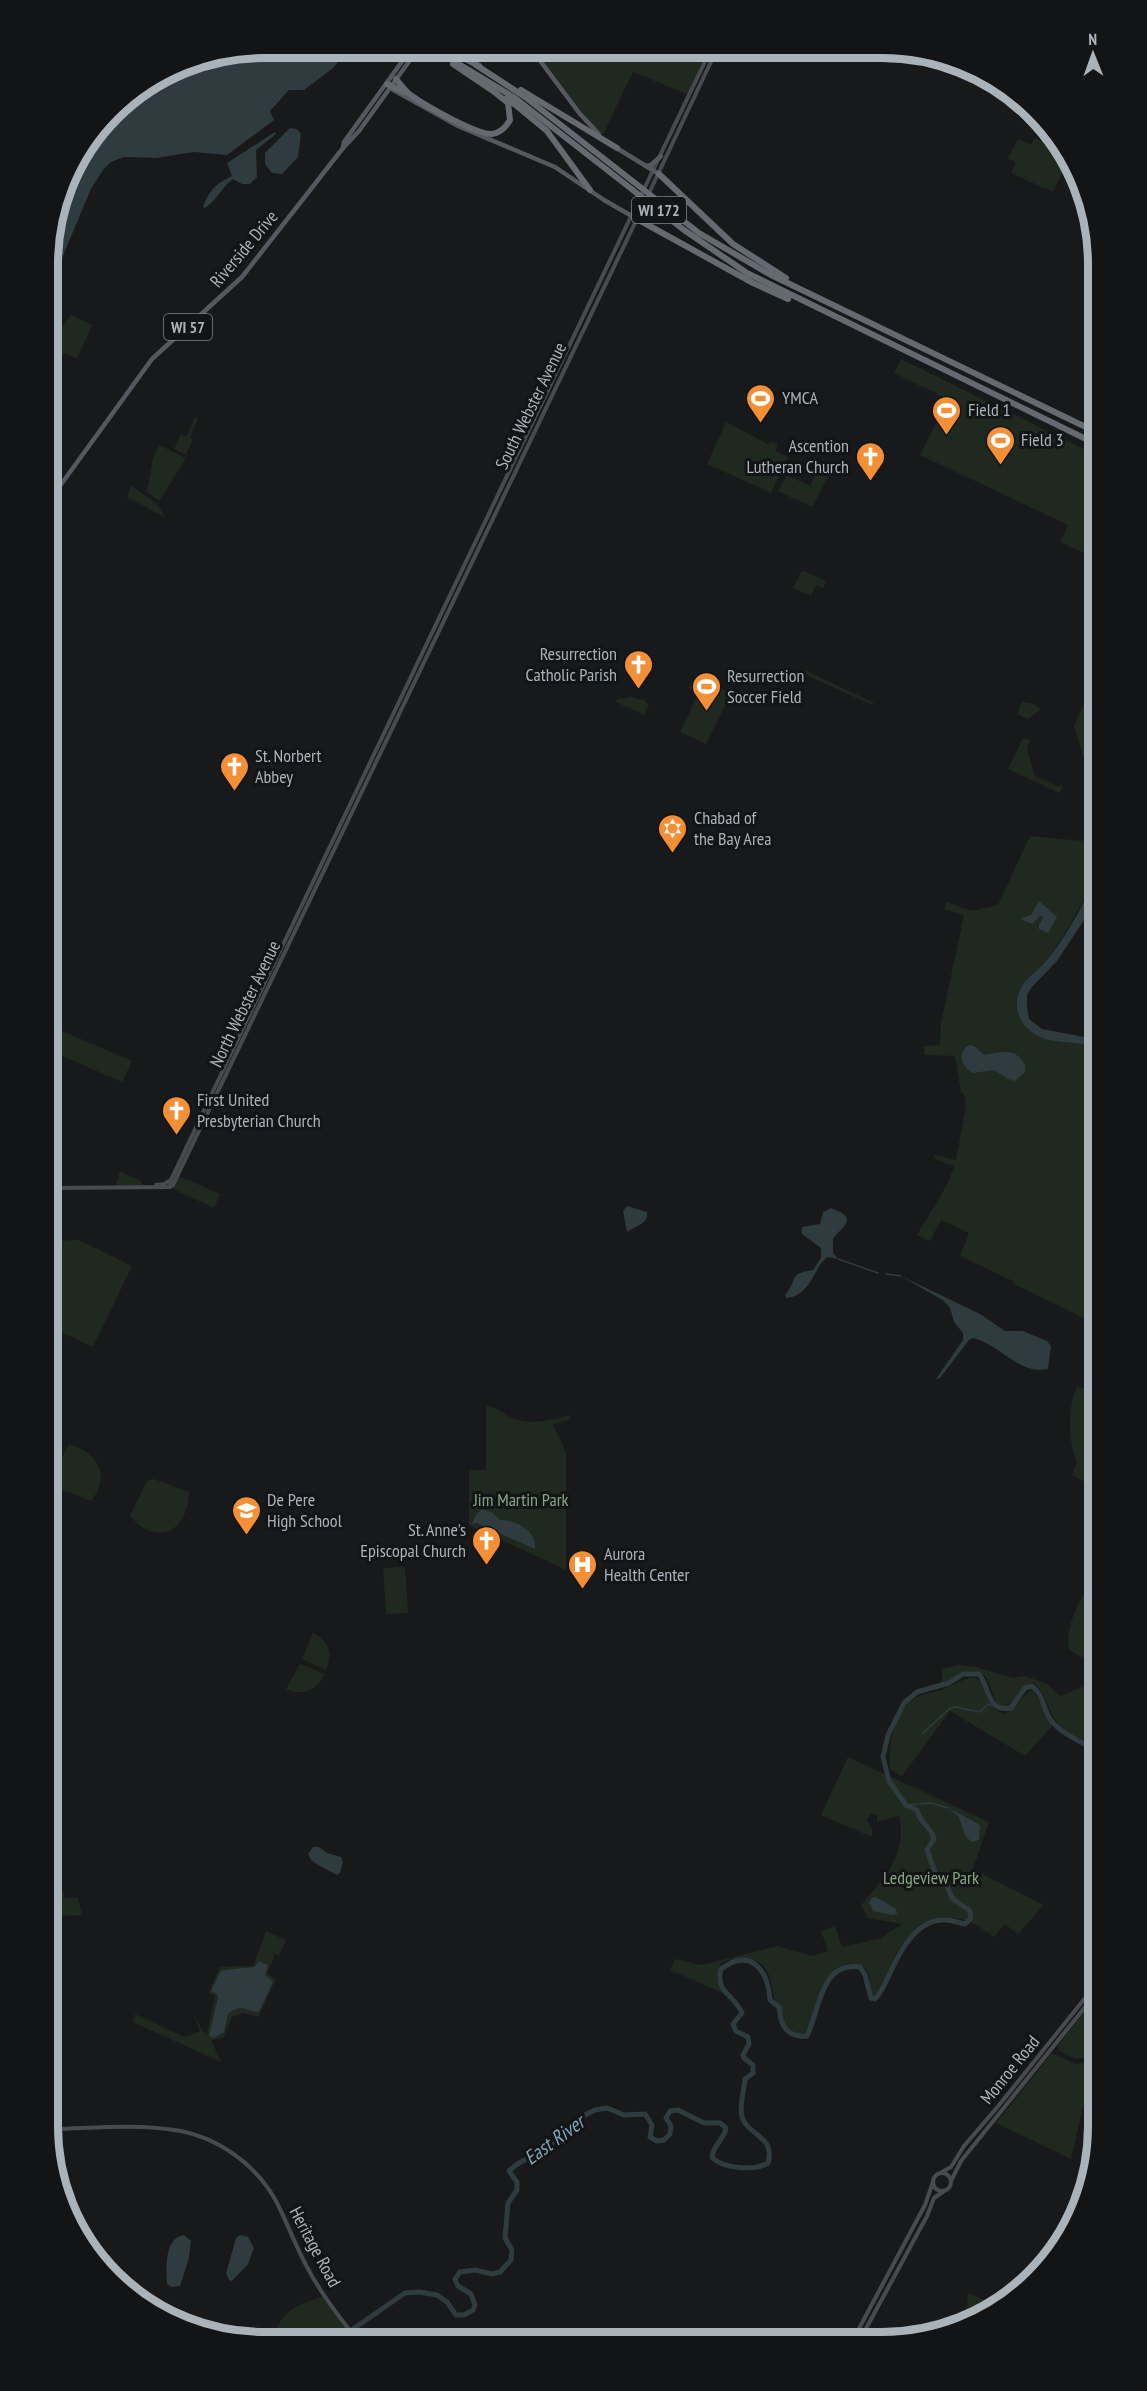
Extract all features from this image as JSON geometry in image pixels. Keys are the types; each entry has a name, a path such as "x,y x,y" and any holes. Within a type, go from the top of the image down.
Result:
{"highway":[{"path":"448,59 542,126 590,190"},
{"name":"WI 172","path":"450,59 515,98 684,230 753,277 1088,440"},
{"name":"WI 172","path":"465,59 525,97 699,233 744,260 1088,428"},
{"path":"476,65 617,148"},
{"path":"392,84 448,117 492,134 505,128 510,116 508,103 493,90"},
{"path":"657,172 734,244 809,293"},
{"path":"635,218 763,288 818,313 828,314"}],"main road":[{"name":"South Webster Avenue","path":"657,172 661,156 708,58"},
{"name":"South Webster Avenue","path":"368,771 712,58"},
{"name":"Riverside Drive","path":"392,84 406,59"},
{"name":"Riverside Drive","path":"59,487 152,359 242,277 343,148 344,142 411,59"},
{"path":"538,59 585,121 617,148 657,172"},
{"path":"392,84 458,126 555,167 635,218"},
{"path":"644,165 651,165 661,156"},
{"name":"South Webster Avenue","path":"529,436 588,307 635,218"},
{"name":"North Webster Avenue","path":"170,1187 171,1180 368,771"},
{"name":"North Webster Avenue","path":"170,1187 368,771"},
{"path":"141,1187 164,1184 171,1180"},
{"path":"59,1188 170,1187"},
{"name":"Monroe Road","path":"942,2172 951,2167 964,2146 1088,1994"},
{"name":"Monroe Road","path":"951,2181 962,2161 1088,2004"},
{"name":"Heritage Road","path":"58,2129 164,2128 195,2135 226,2149 251,2169 276,2201 306,2267 351,2332"},
{"path":"857,2332 925,2205 936,2174 942,2172 949,2176 951,2181 949,2188 934,2198 927,2216 864,2332"},
{"path":"933,2182 937,2190 944,2191"}],"green space":[{"path":"707,58 689,95 633,72 603,134 585,117 541,59"},
{"path":"1034,138 1043,142 1045,138 1064,169 1053,192 1011,173 1016,162 1008,158 1018,139 1031,145"},
{"path":"71,315 92,325 77,358 59,352 59,331"},
{"path":"901,359 1088,451 1088,555 1060,542 1068,525 920,455 948,399 894,373"},
{"path":"195,417 198,418 186,455 174,449 181,434 187,436"},
{"path":"726,422 768,444 772,442 778,444 775,451 788,457 771,493 707,464"},
{"path":"159,445 186,458 159,501 147,492 153,458"},
{"path":"817,471 828,476 812,507 778,491 787,475 810,486"},
{"path":"131,486 156,503 166,518 127,497"},
{"path":"802,570 826,581 823,588 816,585 811,596 793,588"},
{"path":"803,669 874,703 872,705 802,673"},
{"name":"Resurrection Soccer Field","path":"693,680 703,685 705,682 731,693 706,744 680,732 699,692 689,688"},
{"path":"1088,694 1088,772 1074,726"},
{"path":"631,697 644,700 649,705 644,715 616,702 618,699"},
{"path":"1022,702 1031,703 1041,709 1028,719 1017,714"},
{"path":"1023,738 1030,740 1027,749 1035,776 1059,787 1063,786 1060,793 1008,769"},
{"path":"1088,828 1088,891 1047,960 1019,991 1016,1006 1025,1026 1070,1042 1088,1045 1088,1320 960,1256 969,1233 941,1220 930,1241 917,1235 947,1185 954,1167 934,1158 935,1155 956,1160 966,1106 964,1093 961,1093 955,1056 925,1055 923,1046 940,1045 941,1023 964,915 944,909 947,902 971,911 998,905 1030,836 1082,841"},
{"path":"59,1029 132,1061 122,1082 59,1054"},
{"path":"120,1171 141,1181 143,1187 115,1188"},
{"path":"179,1176 220,1194 214,1208 173,1189"},
{"path":"79,1240 132,1266 93,1347 58,1331 58,1241"},
{"path":"1077,1387 1085,1388 1088,1394 1088,1484 1072,1475 1077,1462 1070,1435 1070,1415"},
{"name":"Jim Martin Park","path":"486,1406 519,1420 533,1422 569,1415 571,1419 553,1425 566,1452 566,1570 469,1525 469,1470 486,1470"},
{"path":"69,1444 94,1459 101,1473 97,1491 91,1501 58,1488 58,1465"},
{"path":"154,1479 189,1492 183,1517 170,1531 161,1533 141,1526 130,1516 147,1481"},
{"path":"405,1567 408,1613 386,1614 383,1568"},
{"path":"1088,1586 1088,1660 1069,1650 1068,1639 1076,1609"},
{"path":"313,1633 322,1639 328,1648 329,1658 326,1670 302,1659"},
{"path":"300,1664 325,1674 322,1680 313,1688 303,1692 286,1689"},
{"path":"957,1665 977,1667 1013,1678 1025,1676 1047,1684 1060,1696 1088,1683 1088,1743 1059,1724 1040,1690 1033,1683 1026,1685 1011,1705 1001,1707 987,1680 980,1672 964,1672 942,1684 942,1669"},
{"path":"975,1678 981,1681 986,1696 994,1708 1004,1714 1033,1690 1053,1725 1025,1756 950,1711 902,1776 890,1769 891,1739 902,1710 917,1697 944,1689 963,1680"},
{"name":"Ledgeview Park","path":"848,1757 989,1822 973,1869 1044,1905 1018,1934 1005,1924 994,1937 970,1922 958,1919 947,1918 925,1924 907,1938 900,1948 876,1996 872,1995 869,1976 865,1968 852,1963 841,1965 825,1984 807,2033 797,2036 785,2030 781,2025 768,1973 757,1961 737,1958 720,1964 717,1980 725,1994 670,1970 675,1959 701,1965 778,1946 812,1956 828,1951 821,1931 835,1926 842,1947 881,1938 902,1924 868,1918 861,1905 886,1875 897,1854 901,1829 899,1816 877,1822 877,1815 870,1814 867,1820 872,1829 872,1837 821,1815"},
{"path":"58,1890 63,1890 64,1898 78,1898 82,1915 58,1916"},
{"path":"266,1931 286,1940 279,1955 275,1954 267,1974 276,1979 258,2017 244,2013 232,2017 223,2038 211,2040 221,2062 133,2022 135,2014 184,2037 200,2031 193,2012 202,2030 207,2034 215,1996 209,1993 220,1967 253,1966"},
{"path":"1088,2007 1088,2058 1073,2058 1059,2050 1058,2045"},
{"path":"1051,2054 1075,2064 1088,2062 1088,2085 1071,2159 996,2123"},
{"path":"968,2293 990,2302 985,2305 966,2315"},
{"path":"322,2297 348,2332 275,2332 290,2310"}],"shaded area":[{"path":"251,59 341,59 304,90 289,90 270,111 274,120 227,155 194,152 156,158 124,157 111,162 91,189 59,265 60,238 74,186 93,150 119,119 139,101 161,86 186,74 224,62"},
{"path":"290,128 297,129 301,134 298,157 282,174 272,173 265,164 265,153"},
{"path":"275,132 276,134 256,150 257,177 250,184 242,184 233,179 209,205 203,207 214,188 232,176 227,163"},
{"path":"1088,893 1088,914 1057,961 1031,988 1027,995 1027,1006 1029,1019 1042,1029 1088,1038 1088,1045 1040,1037 1024,1025 1017,1009 1019,992 1052,953"},
{"path":"1039,901 1057,917 1048,933 1039,929 1043,918 1041,915 1032,924 1020,919 1031,915"},
{"path":"969,1045 974,1046 984,1055 1007,1052 1017,1055 1025,1065 1025,1072 1015,1081 994,1070 973,1073 963,1064 962,1060 963,1052"},
{"path":"627,1206 647,1212 647,1216 644,1222 627,1232 623,1211"},
{"path":"831,1208 840,1212 847,1219 833,1239 833,1253 838,1259 827,1257 801,1292 786,1298 785,1295 796,1275 813,1270 821,1258 821,1248 802,1234 802,1227 820,1224 823,1212"},
{"path":"901,1276 980,1314 1005,1331 1023,1331 1047,1341 1051,1346 1048,1369 1027,1368 983,1341 973,1338 969,1340 940,1378 936,1379 963,1340 963,1333 954,1322 950,1308 944,1301"},
{"path":"482,1509 493,1513 500,1520 519,1524 533,1537 535,1549 476,1523 472,1524"},
{"path":"948,1808 980,1826 979,1840 972,1842 965,1836 959,1817"},
{"path":"313,1847 319,1847 327,1853 341,1857 343,1862 340,1873 337,1875 311,1860 308,1854"},
{"path":"873,1897 896,1909 897,1914 873,1911 869,1902"},
{"path":"259,1961 268,1965 265,1975 273,1982 259,2012 241,2008 233,2010 228,2014 224,2032 214,2038 209,2036 218,1998 217,1994 211,1991 220,1972 254,1967"},
{"path":"184,2235 191,2241 189,2258 180,2286 171,2287 167,2284 168,2255 177,2237"},
{"path":"240,2235 248,2237 254,2248 248,2264 232,2281 226,2273 236,2238"}],"waterway":[{"path":"838,1259 878,1273"},
{"path":"886,1274 901,1276"},
{"name":"East River","path":"349,2332 405,2293 419,2292 437,2295 447,2302 456,2315 464,2315 473,2310 475,2305 471,2294 458,2286 455,2279 460,2272 475,2270 492,2274 500,2272 511,2260 512,2250 505,2238 508,2203 517,2190 517,2182 509,2171 569,2134 585,2115 595,2110 607,2108 624,2115 645,2114 652,2125 650,2137 657,2141 664,2140 670,2134 671,2126 666,2118 670,2111 678,2110 704,2123 720,2123 726,2128 713,2153 712,2157 717,2161 739,2168 762,2166 768,2163 768,2147 742,2117 741,2103 745,2079 753,2073 753,2065 744,2058 743,2055 749,2044 748,2037 736,2031 733,2024 742,2013 723,1988 720,1977 721,1969 741,1960 756,1965 766,1979 770,2000 780,2008 783,2025 790,2033 807,2036 823,1990 837,1971 847,1967 860,1967 865,1975 871,1998 875,1999 905,1945 919,1929 936,1921 948,1920 965,1924 971,1918 970,1911 952,1898 946,1884 936,1875 927,1850 934,1839 933,1834 918,1815 917,1810 906,1805 889,1781 883,1757 888,1735 904,1703 917,1692 949,1683 963,1674 979,1674 993,1703 1003,1709 1011,1708 1025,1688 1032,1686 1041,1697 1050,1719 1066,1733 1088,1746"},
{"path":"922,1734 949,1709 955,1707 980,1712 988,1704 994,1706"},
{"path":"906,1805 931,1803 948,1808"}],"place":[{"name":"YMCA","path":"761,424"},
{"name":"Field 1","path":"947,436"},
{"name":"Field 3","path":"1000,466"},
{"name":"Ascention Lutheran Church","path":"870,482"},
{"name":"Resurrection Catholic Parish","path":"638,690"},
{"name":"Resurrection Soccer Field","path":"706,712"},
{"name":"St. Norbert Abbey","path":"234,792"},
{"name":"Chabad of the Bay Area","path":"673,854"},
{"name":"First United Presbyterian Church","path":"176,1136"},
{"name":"De Pere High School","path":"246,1536"},
{"name":"St. Anne's Episcopal Church","path":"487,1566"},
{"name":"Aurora Health Center","path":"583,1590"}]}
